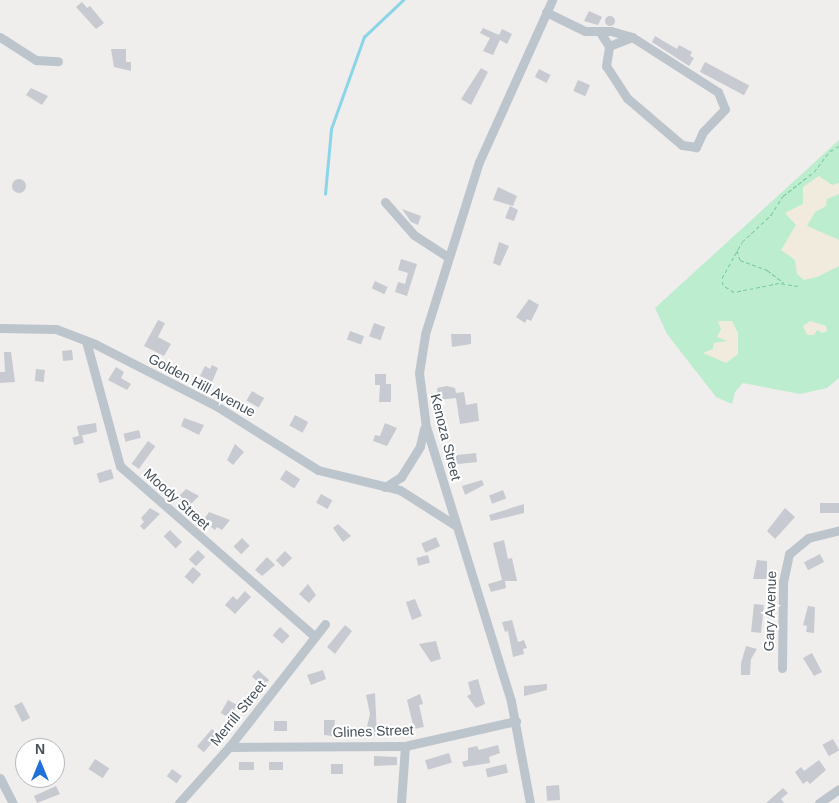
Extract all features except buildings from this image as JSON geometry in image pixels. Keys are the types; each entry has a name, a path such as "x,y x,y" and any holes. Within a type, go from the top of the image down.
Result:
{"street":[{"name":"Kenoza Street","path":"530,803 516,722 425,424 420,380 423,341 448,257 492,129 552,0"},
{"path":"546,12 585,31 611,31 632,37 688,71 718,92 725,109 703,132 696,147 682,145 627,98 606,66 610,46 600,32"},
{"path":"0,37 36,60 58,61"},
{"path":"610,46 632,37"},
{"path":"385,202 414,235 448,257"},
{"name":"Golden Hill Avenue","path":"0,328 56,328 86,341 218,407 318,470 406,493 456,526"},
{"name":"Moody Street","path":"86,341 120,466 314,637"},
{"path":"384,487 401,477 420,446 425,424"},
{"name":"Gary Avenue","path":"782,668 783,582 789,554 808,538 839,530"},
{"name":"Merrill Street","path":"179,803 229,747 325,624"},
{"name":"Glines Street","path":"229,747 405,746 516,722"},
{"path":"401,803 405,746"},
{"path":"0,778 13,803"},
{"path":"819,803 839,789"}],"path":[{"path":"798,286 784,284 746,291 728,290 723,285 722,278 737,249 759,224 771,215 783,196 814,172 830,152 839,146"},
{"path":"737,249 740,260 767,270 784,284"}],"green space":[{"path":"839,140 839,378 827,388 800,394 743,383 735,392 732,404 716,397 667,334 655,308"}],"sand":[{"path":"819,176 832,185 839,183 839,194 827,199 826,206 815,212 807,226 839,240 839,266 817,277 804,280 797,274 795,260 781,250 796,225 785,213 803,204 803,187"},
{"path":"718,321 732,321 738,333 738,354 726,363 703,353 713,349 714,343 727,341 717,337 721,329"},
{"path":"810,321 826,326 827,331 822,333 817,330 814,335 807,335 803,326"}],"waterway":[{"path":"325,194 331,129 364,37 403,0"}]}
